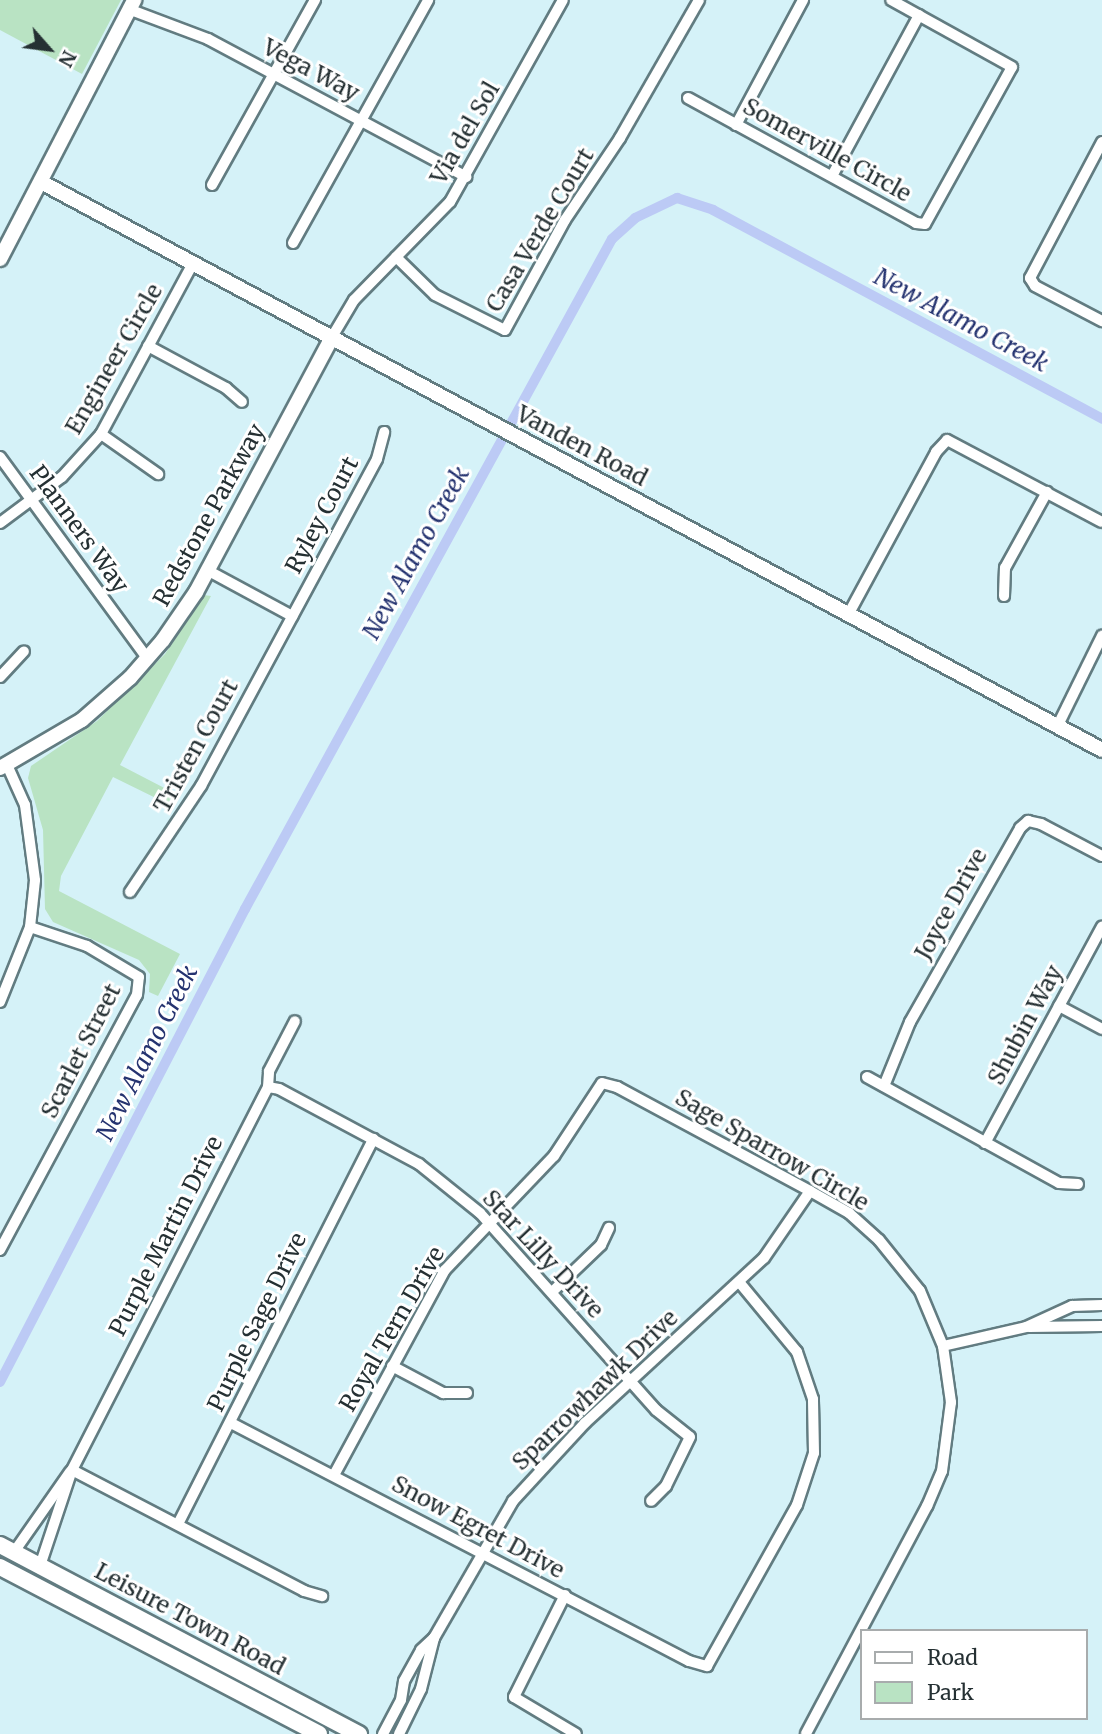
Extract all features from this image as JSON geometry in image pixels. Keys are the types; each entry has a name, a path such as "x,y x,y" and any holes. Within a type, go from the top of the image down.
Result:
{"main road":[{"name":"Leisure Town Road","path":"7,1549 359,1734"},
{"name":"Leisure Town Road","path":"0,1567 319,1734"}],"street":[{"path":"212,185 315,0"},
{"path":"293,243 428,0"},
{"name":"Via del Sol","path":"332,337 354,300 450,202 563,0"},
{"name":"Casa Verde Court","path":"396,257 435,295 505,330 565,220 620,138 699,0"},
{"path":"736,125 803,0"},
{"name":"Somerville Circle","path":"688,98 916,223 925,224 1012,67 1008,62 891,0"},
{"path":"0,259 132,5"},
{"name":"Vega Way","path":"132,5 208,40 466,177"},
{"path":"832,176 919,15"},
{"path":"1102,142 1030,278 1035,286 1102,321"},
{"name":"Vanden Road","path":"41,182 1102,750"},
{"name":"Engineer Circle","path":"0,523 62,477 101,434 193,263"},
{"name":"Redstone Parkway","path":"4,767 82,720 148,659 180,618 332,337"},
{"path":"148,346 242,402"},
{"name":"Ryley Court","path":"292,616 377,458 384,432"},
{"path":"101,434 158,474"},
{"path":"848,615 936,452 947,440 1102,522"},
{"name":"Planners Way","path":"0,457 35,499 148,659"},
{"path":"1004,596 1005,568 1047,492"},
{"path":"208,570 292,616"},
{"name":"Tristen Court","path":"130,892 201,786 292,616"},
{"path":"1058,727 1098,651 1102,636"},
{"path":"0,677 24,651"},
{"path":"0,1002 30,927 36,880 33,840 4,767"},
{"name":"Joyce Drive","path":"884,1086 910,1021 1020,828 1028,821 1041,824 1102,856"},
{"name":"Scarlet Street","path":"0,1250 136,995 139,977 87,946 30,927"},
{"name":"Shubin Way","path":"985,1143 1102,927"},
{"path":"1059,1006 1102,1029"},
{"name":"Purple Martin Drive","path":"40,1566 72,1470 268,1087 269,1071 295,1021"},
{"path":"867,1077 1059,1183 1078,1184"},
{"name":"Sage Sparrow Circle","path":"602,1083 617,1087 849,1213 903,1266 920,1291 943,1346 951,1402 942,1471 860,1629"},
{"name":"Royal Tern Drive","path":"334,1475 445,1270 554,1156 602,1083"},
{"name":"Star Lilly Drive","path":"268,1087 279,1088 419,1164 489,1222 656,1410 690,1437 666,1486 651,1501"},
{"name":"Purple Sage Drive","path":"178,1524 231,1423 277,1322 373,1139"},
{"name":"Sparrowhawk Drive","path":"399,1734 421,1689 434,1638 481,1551 513,1501 548,1461 740,1282 784,1233 810,1191"},
{"path":"552,1292 601,1245 609,1228"},
{"name":"Snow Egret Drive","path":"231,1423 689,1661 707,1666 797,1504 814,1453 813,1399 797,1352 740,1282"},
{"path":"943,1346 1026,1327 1072,1306 1102,1305"},
{"path":"1026,1327 1102,1326"},
{"path":"392,1366 443,1393 467,1393"},
{"path":"72,1470 304,1591 322,1596"},
{"name":"Purple Martin Drive","path":"7,1549 33,1531 55,1487 72,1470"},
{"path":"565,1595 514,1697 576,1734"},
{"name":"Sage Sparrow Circle","path":"806,1734 860,1630"},
{"name":"Sparrowhawk Drive","path":"383,1734 401,1700 404,1681 421,1650 434,1638"}],"green space":[{"path":"0,0 121,0 82,74 0,30"},
{"path":"204,595 211,596 120,765 174,793 168,804 113,777 61,876 59,891 180,954 158,996 149,992 150,974 139,960 53,922 45,909 43,830 28,778 31,766 97,721 165,654"}],"waterway":[{"name":"New Alamo Creek","path":"0,1382 245,909 612,239 635,218 677,198 713,210 1102,419"}]}
